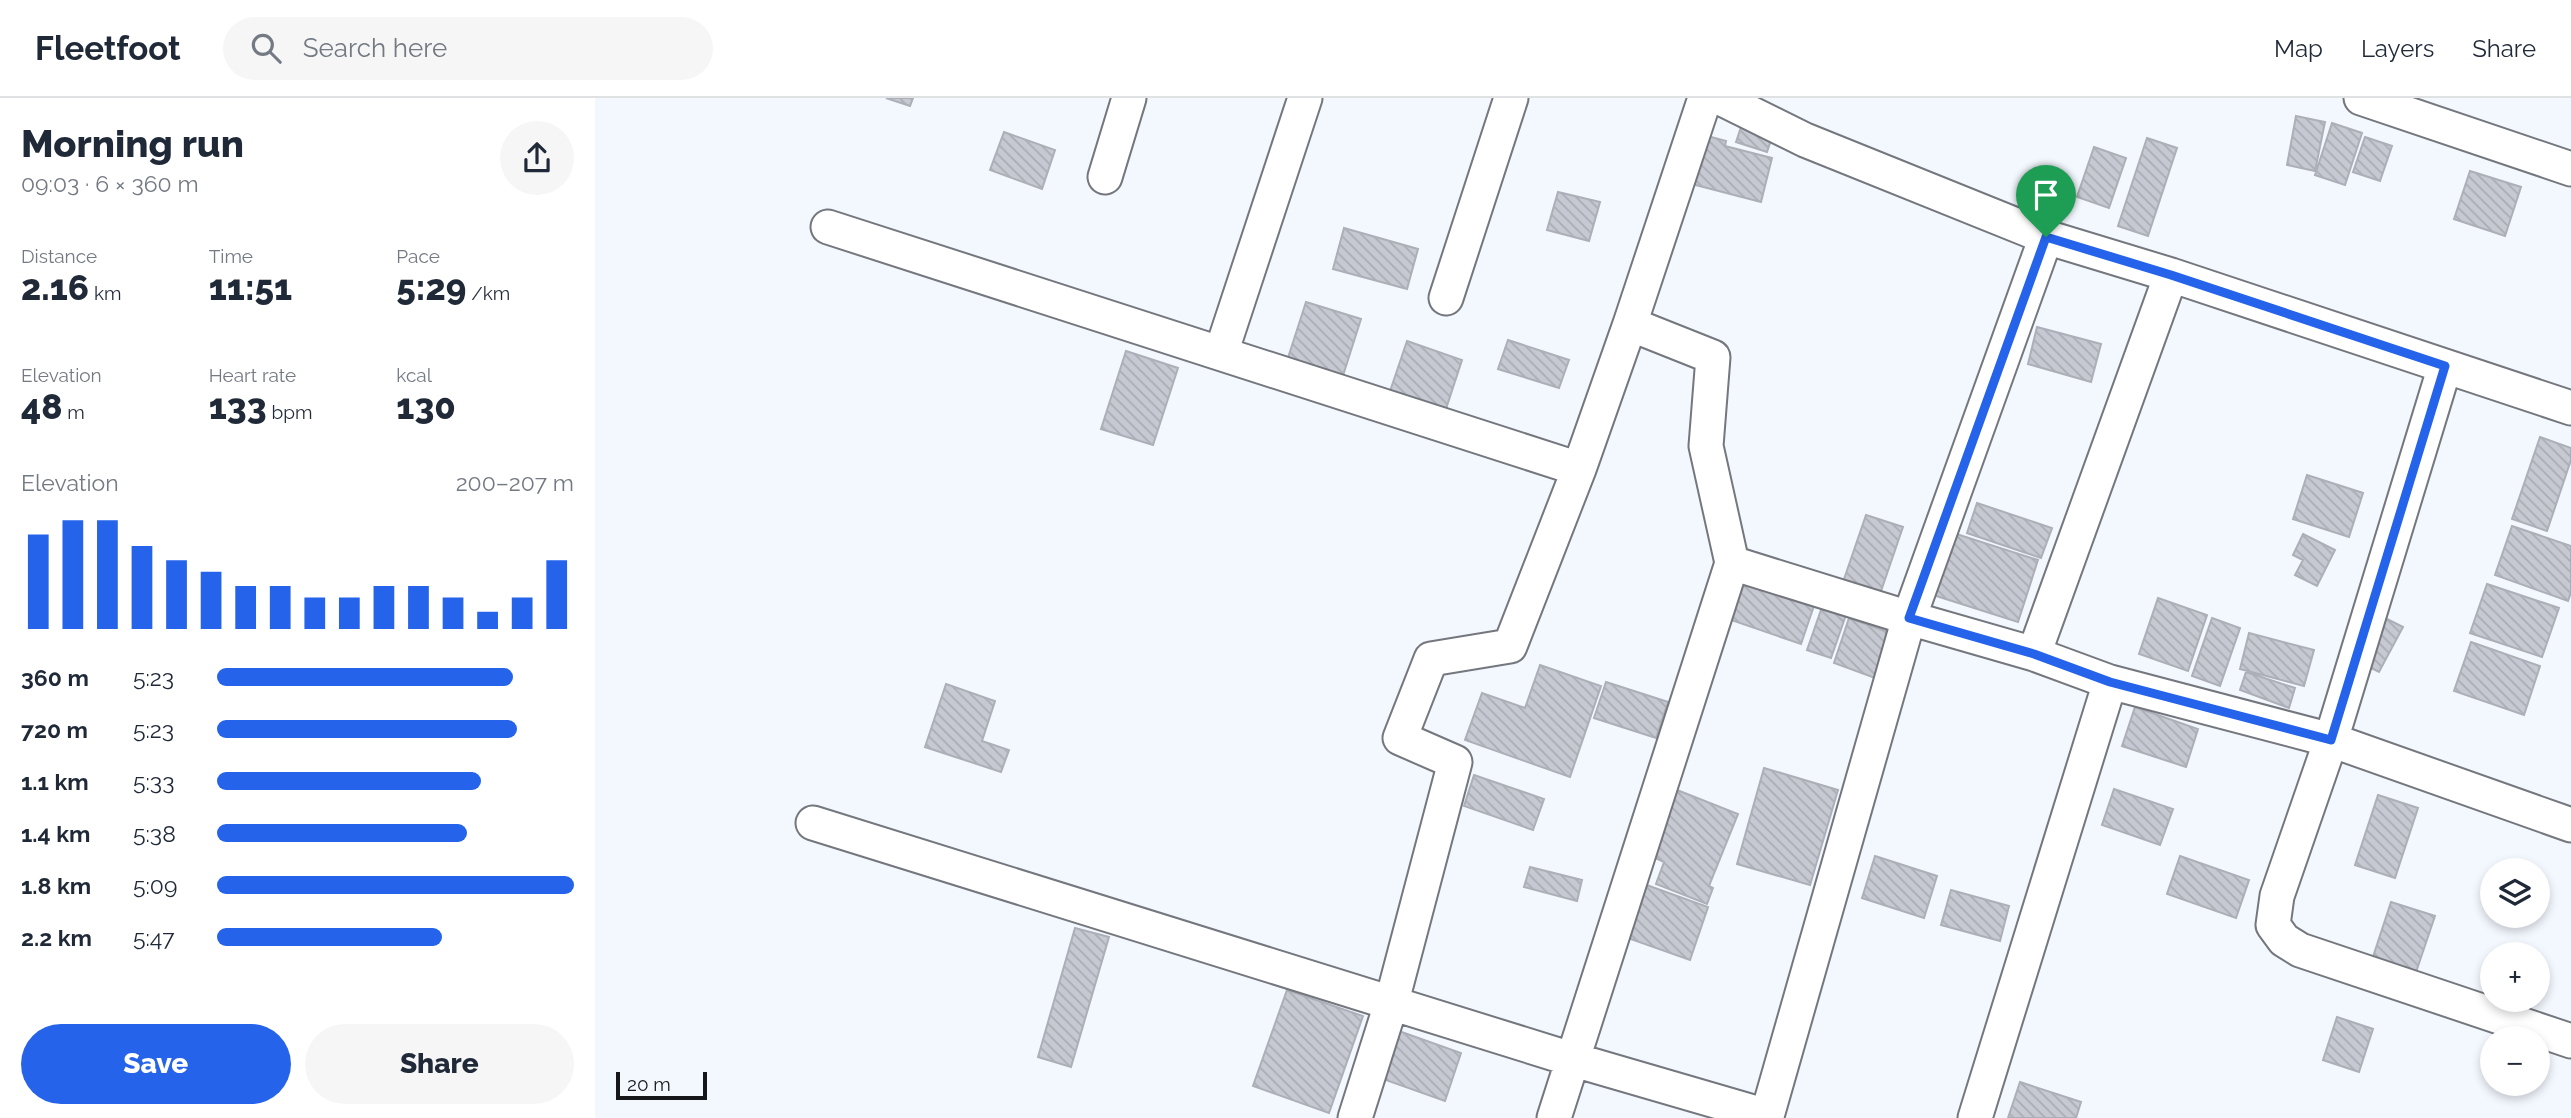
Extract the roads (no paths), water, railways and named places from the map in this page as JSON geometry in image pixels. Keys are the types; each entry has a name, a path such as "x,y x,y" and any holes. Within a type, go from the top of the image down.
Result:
{"street":[{"path":"1105,177 1129,98"},
{"path":"1221,353 1305,98"},
{"path":"1446,298 1511,98"},
{"path":"1355,1118 1392,1001 1455,762 1400,738 1431,659 1510,646 1579,468 1705,98"},
{"path":"1720,98 1805,140 2046,237 2171,275 2571,408"},
{"path":"2382,101 2571,169"},
{"path":"828,227 1579,468"},
{"path":"813,823 1392,1001 1571,1059 1767,1116 1909,618 2046,237"},
{"path":"2034,654 2171,275"},
{"path":"1554,1118 1732,563 1706,446 1713,357 1630,324"},
{"path":"2445,366 2331,740 2277,895 2273,925 2284,940 2300,950 2571,1041"},
{"path":"1732,563 2034,654 2110,682 2331,740 2571,825"},
{"path":"1975,1118 2110,682"}]}
